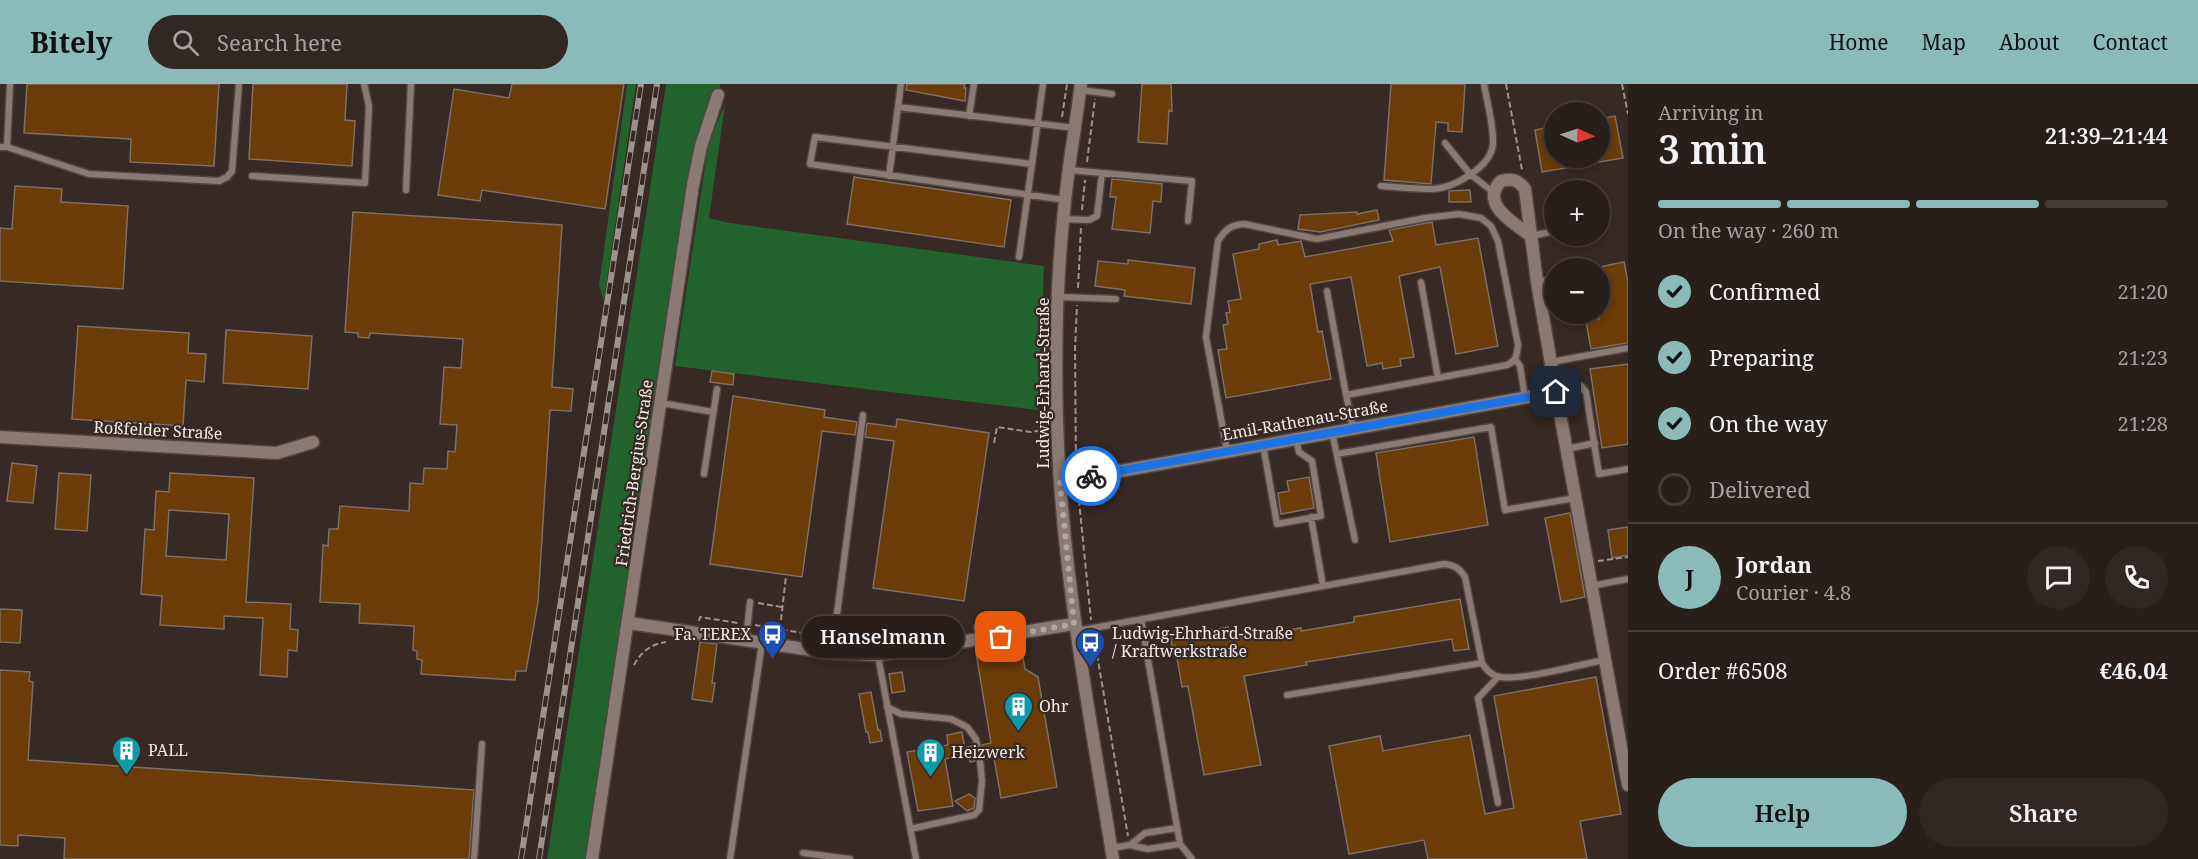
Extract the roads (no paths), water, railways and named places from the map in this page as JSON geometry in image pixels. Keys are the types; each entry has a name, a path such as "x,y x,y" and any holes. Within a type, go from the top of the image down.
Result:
{"street":[{"name":"Ludwig-Erhard-Straße","path":"1081,87 1063,219 1057,383 1060,482 1075,628 1112,854"},
{"name":"Friedrich-Bergius-Straße","path":"592,859 693,185 701,146 718,95"},
{"path":"1531,237 1496,207 1493,192 1501,181 1520,182 1525,189 1537,282 1555,390 1628,785"},
{"name":"Emil-Rathenau-Straße","path":"1060,482 1555,390"},
{"name":"Roßfelder Straße","path":"0,437 277,453 313,442"},
{"path":"629,623 832,653 878,655 1075,628"}],"lane":[{"path":"10,84 3,147 88,174 219,181 228,177 232,171 239,84"},
{"path":"252,176 365,183 369,106 364,84"},
{"path":"406,190 411,84"},
{"path":"889,176 901,84"},
{"path":"969,116 974,84"},
{"path":"1019,257 1043,84"},
{"path":"1381,186 1434,189 1449,185 1485,165 1491,154 1493,143 1484,84"},
{"path":"1081,87 1112,94"},
{"path":"898,107 1075,128"},
{"path":"1032,164 815,137 810,164 1065,200"},
{"path":"1444,143 1470,174 1493,192"},
{"path":"1069,170 1192,181 1188,221"},
{"path":"1063,219 1093,219 1097,216 1102,173"},
{"path":"1227,451 1206,337 1218,241 1224,231 1234,225 1244,224 1317,239 1425,218 1460,214 1481,218 1491,226 1498,241 1518,345 1515,359 1507,365 1346,395"},
{"path":"1531,237 1544,234"},
{"path":"1537,282 1544,281"},
{"path":"1421,282 1438,378"},
{"path":"1327,291 1353,428"},
{"path":"1059,297 1116,299"},
{"path":"1551,362 1628,348"},
{"path":"1515,359 1520,366 1526,397"},
{"path":"1555,390 1577,385 1584,388 1599,474 1628,469"},
{"path":"704,474 717,389"},
{"path":"661,403 713,412"},
{"path":"832,653 863,415"},
{"path":"1337,454 1491,427 1505,510 1575,498"},
{"path":"1332,432 1355,540"},
{"path":"1263,445 1277,524 1321,516 1312,462 1299,452 1296,439"},
{"path":"1566,449 1594,443"},
{"path":"1311,517 1323,586"},
{"path":"1075,628 1092,628 1444,564 1453,565 1465,577 1482,663 1488,671 1498,677 1515,677 1604,660"},
{"path":"1591,586 1628,579"},
{"path":"746,641 750,602"},
{"path":"1140,619 1180,844 1192,859"},
{"path":"977,627 980,640"},
{"path":"730,859 762,643"},
{"path":"878,655 916,859"},
{"path":"1287,695 1482,663"},
{"path":"1498,677 1478,698 1498,803"},
{"path":"887,707 901,714 951,719 967,727 976,739 980,760 982,781 979,810 974,815 910,829"},
{"path":"474,859 482,744"},
{"path":"1112,854 1130,845 1145,833 1177,828"},
{"path":"1130,845 1148,849 1180,844"},
{"path":"804,853 850,859"}],"railway":[{"path":"521,859 641,84"},
{"path":"539,859 657,84"}],"place":[{"name":"Hanselmann","path":"1001,637"},
{"name":"Fa. TEREX","path":"772,660"},
{"name":"Ludwig-Ehrhard-Straße / Kraftwerkstraße","path":"1091,668"},
{"name":"Ohr","path":"1018,732"},
{"name":"PALL","path":"127,776"},
{"name":"Heizwerk","path":"930,778"}]}
